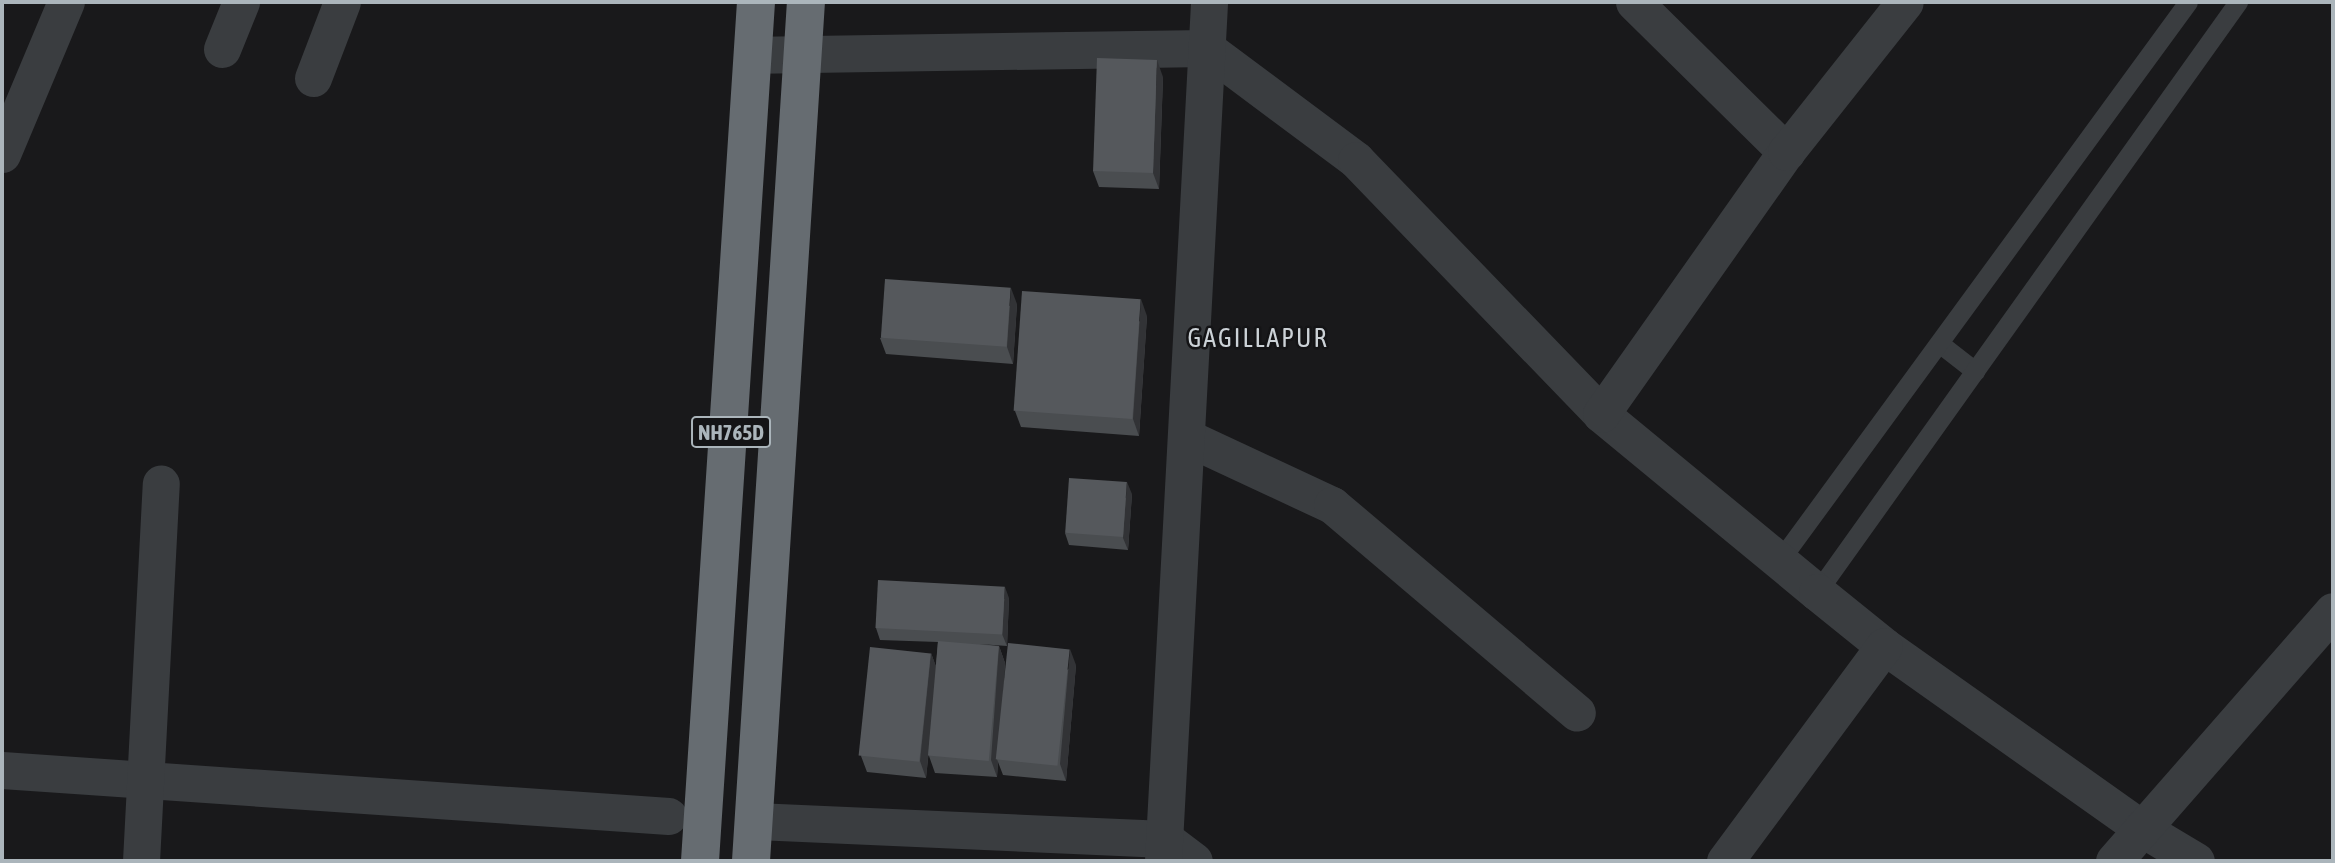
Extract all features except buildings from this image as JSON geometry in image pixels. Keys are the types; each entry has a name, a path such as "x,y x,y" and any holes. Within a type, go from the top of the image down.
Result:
{"highway":[{"name":"NH765D","path":"699,861 756,2"},
{"name":"NH765D","path":"751,861 806,2"}],"street":[{"path":"2,154 66,2"},
{"path":"222,49 241,2"},
{"path":"313,78 342,2"},
{"path":"1164,850 1209,2"},
{"path":"1634,2 1786,152"},
{"path":"1601,414 1786,152 1905,2"},
{"path":"752,55 1206,48 1356,160 1601,414 1817,592 1884,646 2141,828 2196,861"},
{"path":"1186,437 1332,505 1577,713"},
{"path":"141,861 149,779 162,484"},
{"path":"2114,861 2333,611"},
{"path":"1725,861 1884,646"},
{"path":"2,770 668,816"},
{"path":"754,821 1164,850 1194,861"}],"lane":[{"path":"1780,560 2188,2"},
{"path":"1817,592 2238,2"},
{"path":"1938,343 1975,371"}],"district":[{"name":"GAGILLAPUR","path":"1258,339"}]}
